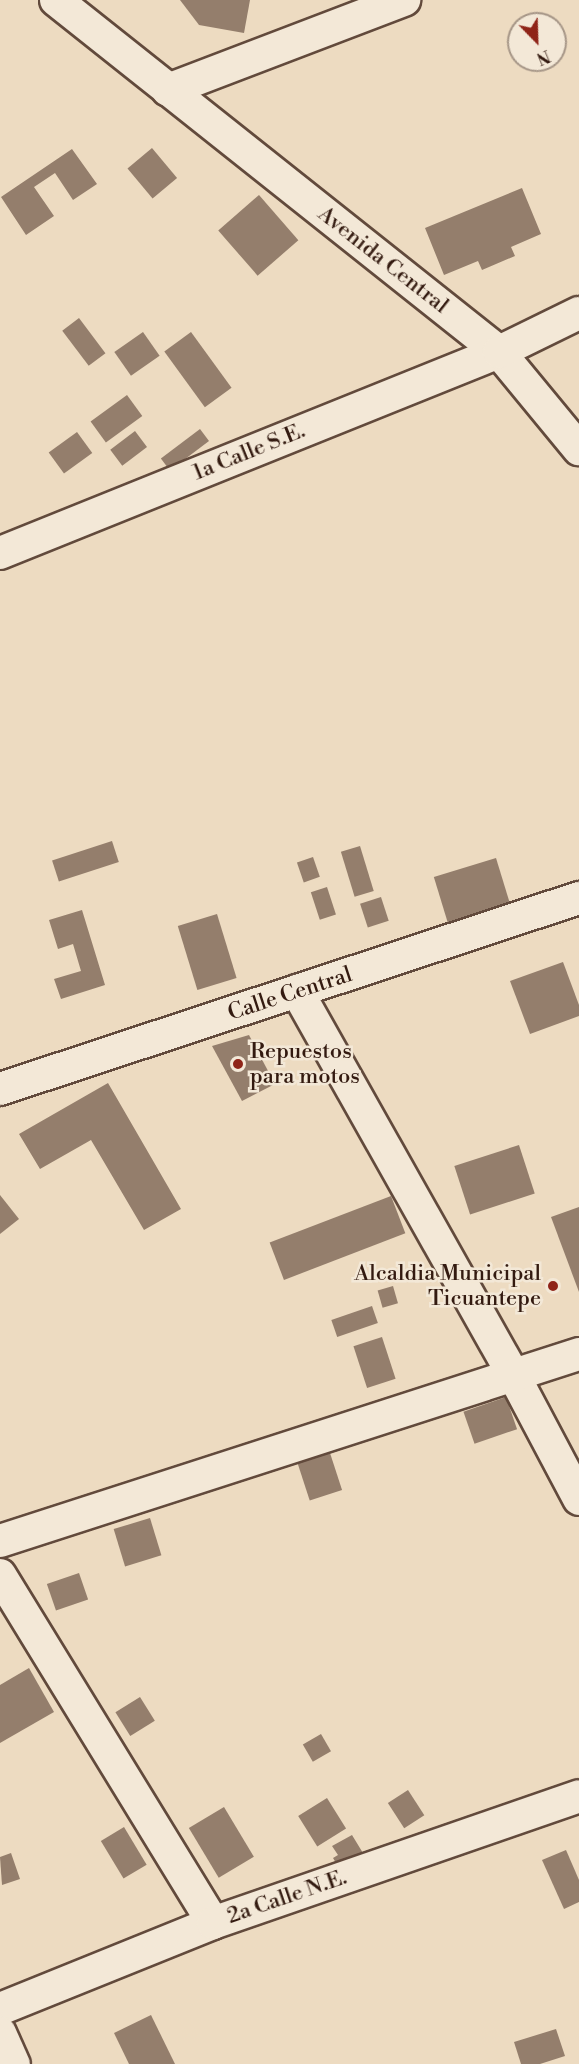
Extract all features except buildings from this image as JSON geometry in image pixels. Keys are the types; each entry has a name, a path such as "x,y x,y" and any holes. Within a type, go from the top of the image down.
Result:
{"street":[{"name":"Avenida Central","path":"56,0 499,351 579,449"},
{"path":"168,90 404,0"},
{"name":"1a Calle S.E.","path":"0,553 499,351 579,313"},
{"name":"Calle Central","path":"0,1089 579,898"},
{"path":"297,991 514,1376 579,1499"},
{"path":"0,1541 579,1354"},
{"path":"0,1575 213,1923"},
{"name":"2a Calle N.E.","path":"0,2009 213,1923 579,1796"},
{"path":"0,2033 14,2064"}],"place":[{"name":"Repuestos para motos","path":"238,1064"},
{"name":"Alcaldia Municipal Ticuantepe","path":"553,1286"}]}
